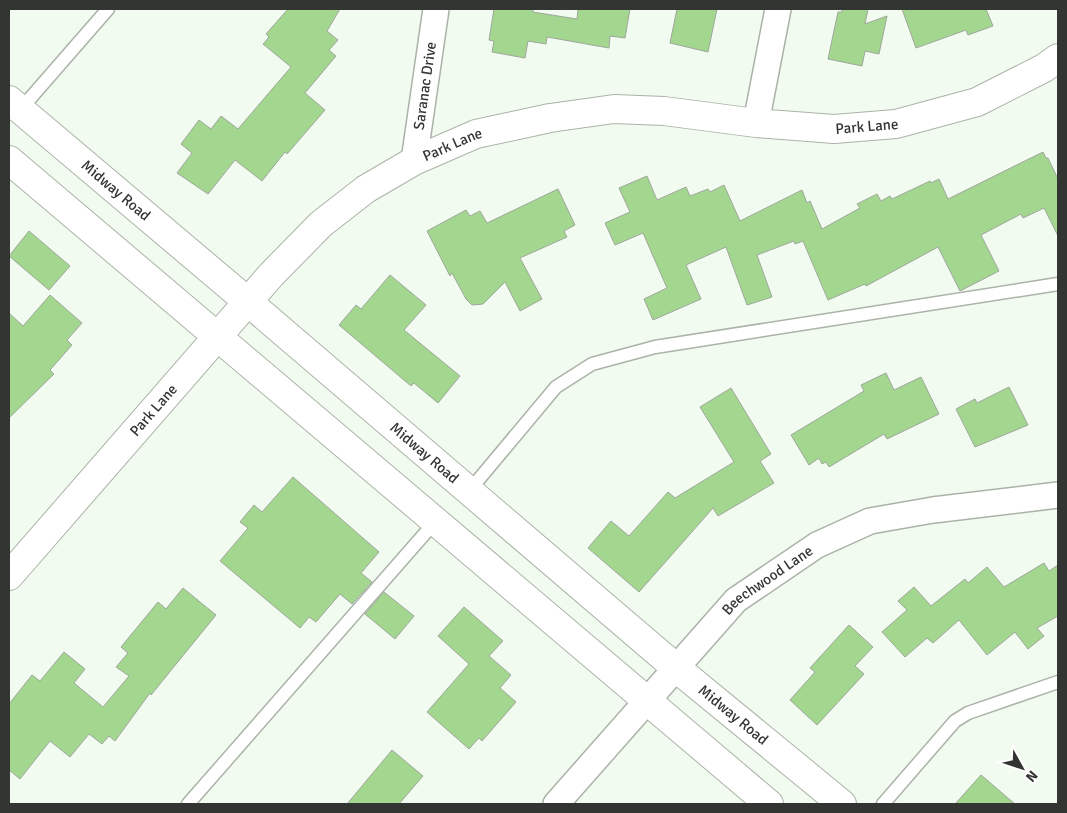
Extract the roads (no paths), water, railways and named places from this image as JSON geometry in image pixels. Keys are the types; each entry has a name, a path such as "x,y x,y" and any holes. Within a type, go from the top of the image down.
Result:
{"main road":[{"name":"Park Lane","path":"9,576 247,301 322,224 366,189 414,161 476,134 550,118 614,109 664,111 756,124 834,129 896,124 977,102 1044,68 1058,58"},
{"name":"Midway Road","path":"15,105 676,667 842,804"},
{"path":"9,160 769,804"}],"street":[{"name":"Saranac Drive","path":"414,161 436,9"},
{"path":"756,124 778,9"},
{"name":"Beechwood Lane","path":"556,804 736,600 817,545 870,521 933,510 1058,495"}],"lane":[{"path":"15,105 108,9"},
{"path":"469,491 556,387 592,364 655,347 1058,284"},
{"path":"188,804 435,522"},
{"path":"883,804 955,721 968,712 1058,682"}]}
